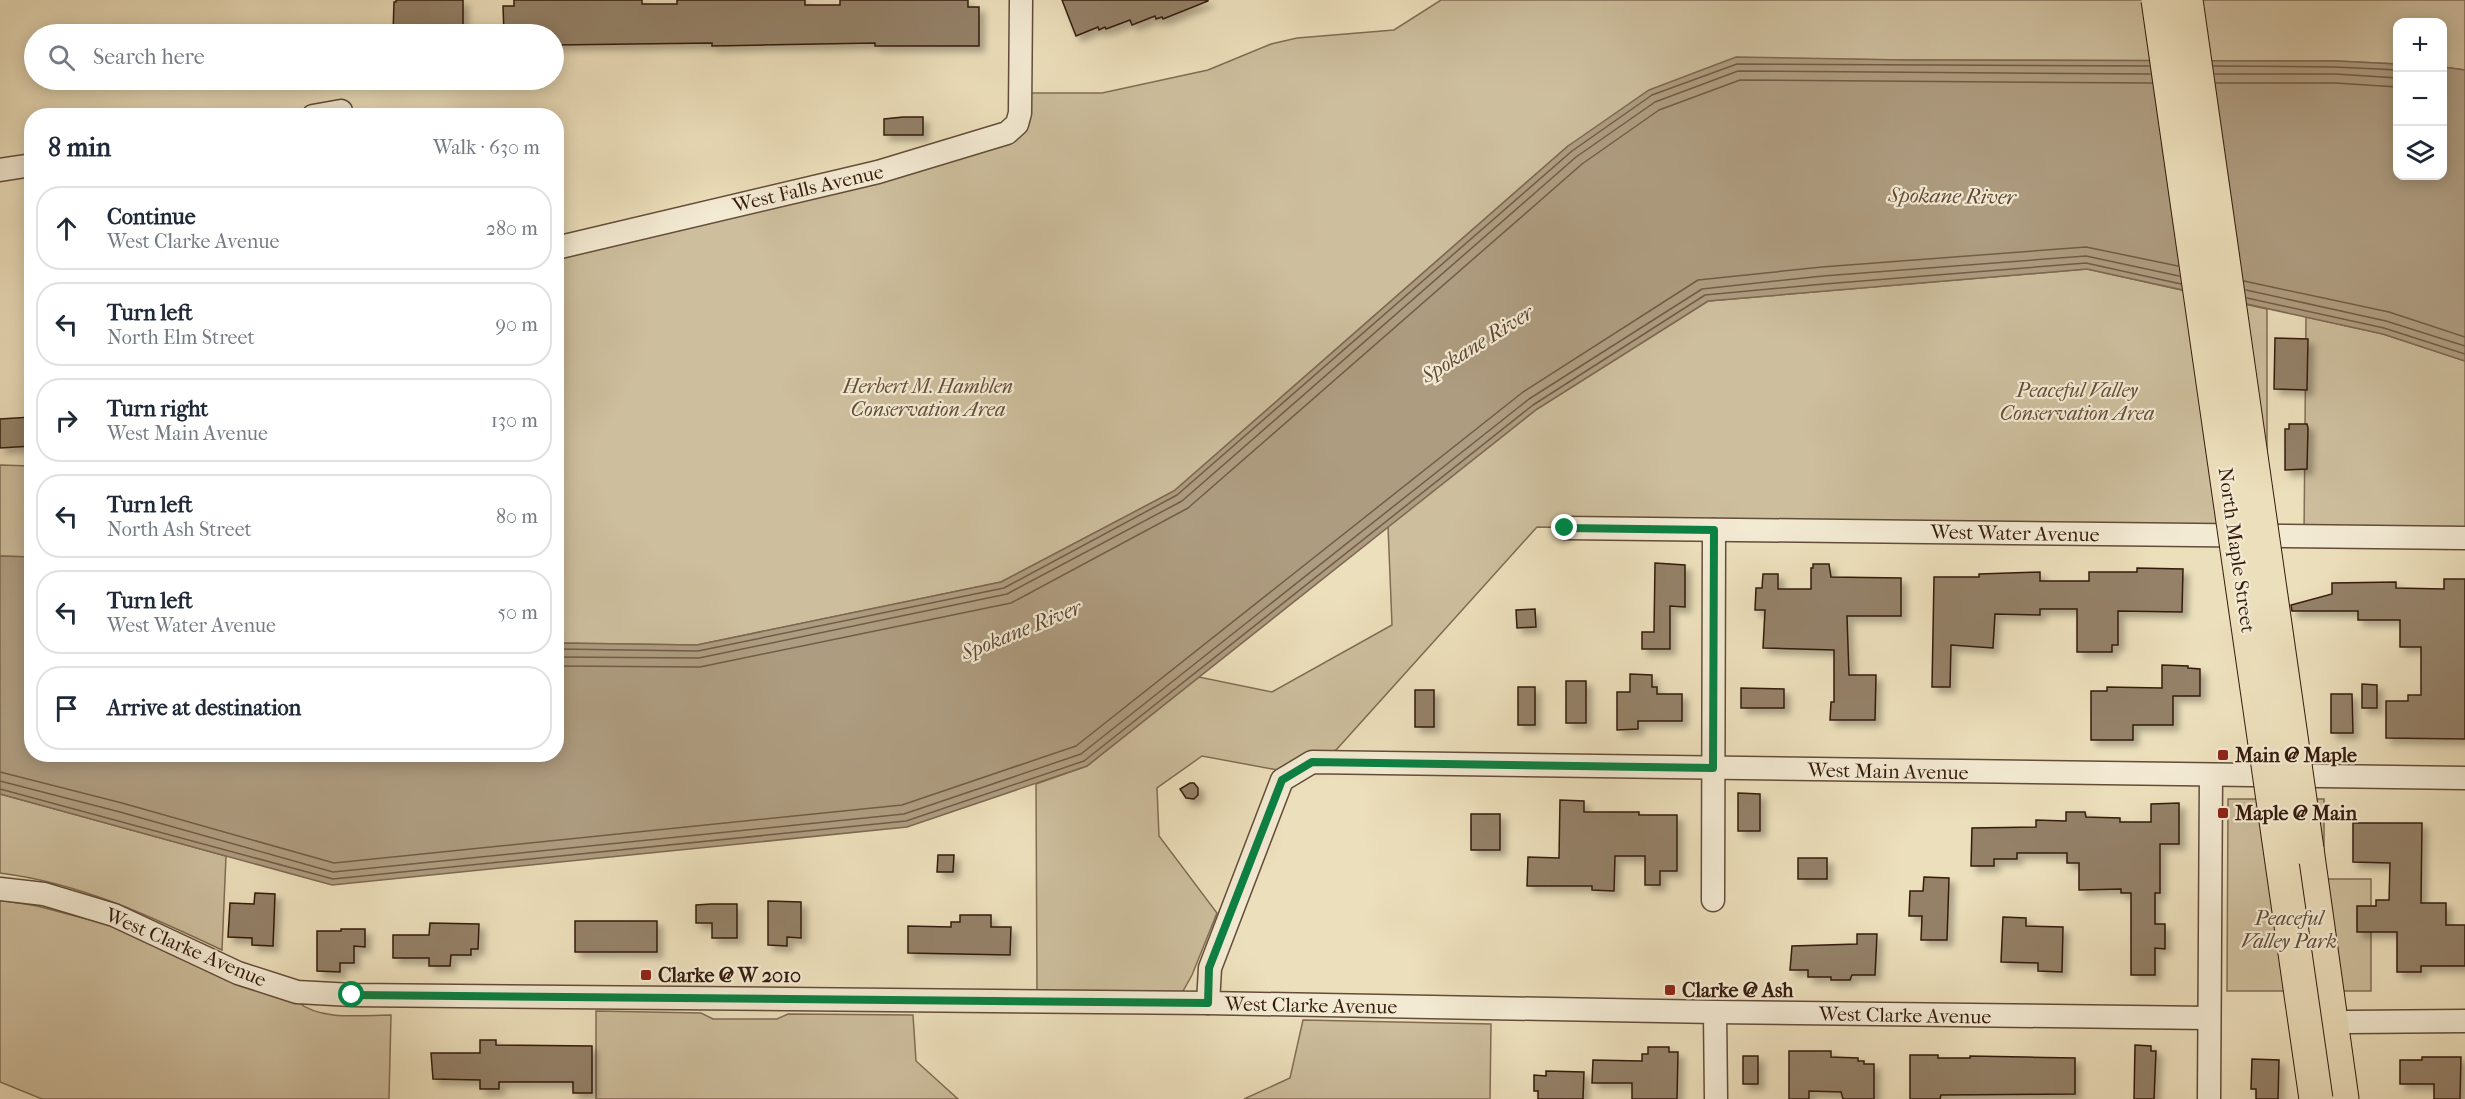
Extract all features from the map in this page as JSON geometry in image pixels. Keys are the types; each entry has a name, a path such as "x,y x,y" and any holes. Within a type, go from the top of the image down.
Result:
{"main road":[{"name":"North Maple Street","path":"2158,0 2316,1099"},
{"name":"North Maple Street","path":"2186,0 2342,1099"}],"street":[{"name":"West Falls Avenue","path":"564,246 878,172 1007,133 1017,124 1020,113 1021,0"},
{"path":"0,170 24,166"},
{"name":"West Water Avenue","path":"1565,528 2465,538"},
{"path":"1713,900 1714,530"},
{"name":"West Main Avenue","path":"1208,1003 1209,968 1282,780 1312,762 2465,778"},
{"path":"2209,1099 2211,776"},
{"name":"West Clarke Avenue","path":"0,889 44,894 114,915 238,974 297,992 375,996 1208,1003 2209,1018"},
{"path":"1715,1012 1716,1099"},
{"path":"2348,1022 2465,1022"}],"green space":[{"name":"Herbert M. Hamblen Conservation Area","path":"1441,0 2465,0 2465,70 2447,68 2447,18 2393,18 2393,64 2336,61 1736,58 1568,146 1174,491 1001,582 697,645 564,643 564,253 997,145 1030,93 1102,93 1208,70 1271,44 1297,38 1394,30"},
{"name":"Peaceful Valley Conservation Area","path":"2087,269 2267,309 2267,536 1537,527 1336,750 1310,757 1283,771 1202,756 1157,788 1159,836 1217,913 1192,975 1183,991 1166,995 1037,994 1036,784 1087,766 1199,677 1272,692 1392,625 1388,526 1537,409 1708,301"},
{"path":"2306,317 2383,334 2465,361 2465,538 2304,536"},
{"path":"0,465 24,466 24,557 0,556"},
{"path":"0,794 226,856 222,950 141,913 86,893 58,884 0,873"},
{"name":"Peaceful Valley Park","path":"2228,799 2324,799 2324,879 2371,879 2371,991 2227,991"},
{"path":"0,900 37,906 114,926 318,1012 343,1016 391,1015 389,1099 42,1099 0,1082"},
{"path":"596,1011 701,1013 713,1019 777,1019 788,1014 913,1015 916,1061 958,1099 596,1099"},
{"path":"1303,1020 1491,1024 1490,1099 1244,1099 1290,1078"}],"water":[{"name":"Spokane River","path":"1736,57 1905,60 2336,61 2393,64 2393,180 2447,180 2447,68 2465,70 2465,361 2383,334 2087,269 1708,301 1537,409 1087,766 907,827 332,885 0,794 0,556 24,557 24,762 564,762 564,643 697,645 1001,582 1174,491 1568,146 1649,90"}],"building":[{"path":"396,0 463,0 463,24 393,24 394,2"},
{"path":"514,0 642,0 642,4 677,4 677,0 805,0 805,5 840,5 840,0 968,0 968,7 979,7 979,46 875,46 875,43 712,46 712,43 564,45 564,24 504,24 503,6 514,6"},
{"path":"1062,0 1208,1 1163,19 1162,17 1156,19 1155,16 1132,25 1130,20 1106,29 1105,27 1099,30 1098,27 1076,36"},
{"path":"923,117 923,135 884,135 884,119"},
{"path":"2275,338 2308,339 2307,390 2274,389"},
{"path":"24,418 24,446 0,448 0,419"},
{"path":"2289,424 2307,424 2307,469 2285,470 2285,429 2289,429"},
{"path":"1655,563 1685,565 1685,607 1670,606 1670,649 1642,649 1642,632 1654,632"},
{"path":"1813,564 1829,564 1831,577 1901,578 1901,616 1847,616 1849,675 1876,675 1875,720 1830,720 1831,702 1834,702 1834,650 1763,648 1765,610 1755,610 1756,588 1762,588 1763,574 1778,574 1778,589 1811,589"},
{"path":"2137,568 2183,569 2182,612 2118,611 2118,645 2112,645 2112,652 2077,652 2077,609 2040,609 2040,615 1995,614 1993,648 1951,645 1950,687 1932,687 1934,577 1979,577 1979,574 2040,572 2040,581 2089,581 2089,572 2137,572"},
{"path":"2444,579 2465,579 2465,739 2386,738 2386,701 2408,701 2408,695 2421,695 2421,647 2400,647 2400,620 2358,620 2358,611 2292,611 2291,605 2332,594 2332,583 2396,582 2396,588 2444,589"},
{"path":"1535,609 1536,627 1517,628 1516,610"},
{"path":"2162,665 2200,669 2200,696 2173,696 2173,725 2133,725 2133,740 2091,740 2091,691 2107,691 2107,687 2162,688"},
{"path":"1630,674 1652,675 1652,687 1657,687 1657,694 1682,694 1682,721 1638,721 1638,729 1617,730 1617,692 1630,692"},
{"path":"1566,681 1586,681 1586,723 1566,723"},
{"path":"2362,684 2377,685 2377,708 2362,708"},
{"path":"1518,687 1535,687 1535,725 1518,725"},
{"path":"1741,688 1784,689 1784,708 1741,708"},
{"path":"1415,690 1434,690 1434,727 1415,727"},
{"path":"2331,694 2352,694 2353,733 2331,733"},
{"path":"1194,783 1198,788 1198,795 1194,799 1186,798 1180,789"},
{"path":"1738,793 1760,794 1760,831 1738,831"},
{"path":"1560,800 1584,801 1584,812 1677,815 1677,871 1660,871 1660,885 1645,885 1645,856 1615,856 1614,891 1592,890 1592,886 1527,886 1528,857 1559,858"},
{"path":"2179,803 2179,844 2160,844 2160,893 2155,893 2155,924 2165,924 2165,949 2155,948 2155,975 2131,975 2131,893 2121,893 2121,889 2079,890 2079,863 2067,863 2067,853 2017,853 2017,859 1994,859 1994,866 1971,866 1972,828 2036,827 2036,820 2066,821 2066,812 2085,812 2086,817 2120,818 2120,822 2151,822 2151,804"},
{"path":"1471,814 1500,814 1500,850 1471,850"},
{"path":"2353,823 2422,823 2421,903 2446,903 2446,925 2465,925 2465,966 2421,966 2421,972 2397,972 2397,932 2357,932 2357,906 2376,906 2376,900 2389,900 2390,863 2353,862"},
{"path":"938,855 954,855 953,872 937,872"},
{"path":"1798,858 1827,858 1827,879 1798,879"},
{"path":"1924,877 1949,878 1947,940 1921,940 1922,916 1909,916 1910,891 1923,891"},
{"path":"255,893 275,894 273,946 252,945 252,938 228,937 230,903 254,904"},
{"path":"768,901 801,902 801,938 787,937 787,946 768,945"},
{"path":"737,904 737,938 712,938 712,923 696,923 696,905"},
{"path":"960,915 991,915 991,927 1011,927 1010,955 908,953 908,926 951,927 951,922 960,922"},
{"path":"2003,917 2026,918 2026,926 2063,927 2062,972 2038,971 2038,963 2001,962"},
{"path":"575,921 657,921 657,952 575,952"},
{"path":"430,923 479,924 478,949 471,949 471,955 451,955 450,966 429,966 429,958 393,958 393,935 429,935"},
{"path":"341,929 365,929 365,947 354,946 354,963 340,963 340,972 317,971 317,931 341,931"},
{"path":"1857,934 1877,934 1875,975 1852,975 1850,980 1831,980 1831,977 1808,977 1808,970 1790,970 1792,946 1857,944"},
{"path":"480,1040 496,1040 496,1045 592,1046 592,1093 573,1093 573,1082 499,1082 499,1089 480,1089 480,1080 433,1079 431,1053 480,1053"},
{"path":"2135,1045 2151,1046 2151,1051 2156,1051 2154,1099 2134,1099"},
{"path":"1648,1047 1669,1047 1669,1052 1678,1052 1677,1099 1632,1099 1632,1083 1592,1083 1593,1060 1642,1061 1642,1054 1648,1054"},
{"path":"1789,1051 1831,1051 1831,1057 1858,1058 1858,1061 1864,1061 1864,1064 1874,1064 1874,1099 1843,1099 1841,1092 1809,1091 1809,1099 1789,1099"},
{"path":"1910,1055 1938,1055 1938,1058 1970,1058 1970,1056 2075,1058 2075,1094 1941,1095 1940,1099 1910,1099"},
{"path":"1743,1056 1758,1056 1758,1084 1743,1084"},
{"path":"2422,1057 2461,1057 2460,1099 2434,1099 2434,1084 2400,1084 2400,1060 2422,1060"},
{"path":"2252,1059 2279,1060 2278,1099 2256,1099 2256,1089 2251,1089"},
{"path":"1546,1071 1584,1072 1583,1099 1538,1099 1538,1091 1534,1091 1534,1075 1546,1076"}],"place":[{"name":"Main @ Maple","path":"2223,755"},
{"name":"Maple @ Main","path":"2223,813"},
{"name":"Clarke @ W 2010","path":"646,975"},
{"name":"Clarke @ Ash","path":"1670,990"}],"route":[{"path":"352,995 1208,1003 1209,968 1282,780 1312,762 1713,768 1714,530 1565,528"}]}
